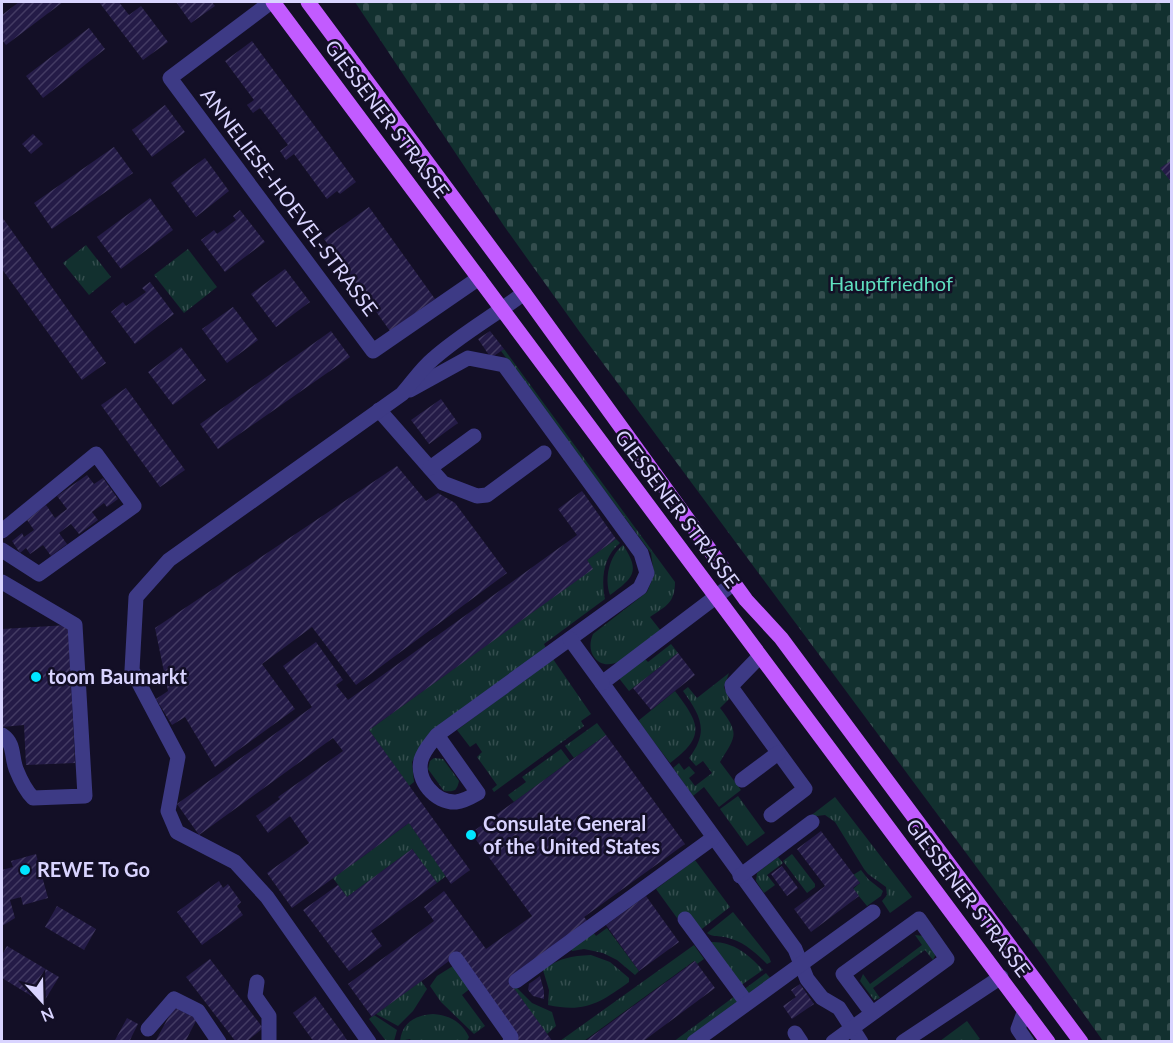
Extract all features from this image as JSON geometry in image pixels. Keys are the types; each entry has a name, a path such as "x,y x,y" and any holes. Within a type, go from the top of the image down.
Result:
{"main road":[{"name":"GIESSENER STRASSE","path":"272,2 1048,1041"},
{"name":"GIESSENER STRASSE","path":"308,2 746,600 781,638 1081,1041"}],"street":[{"name":"ANNELIESE-HOEVEL-STRASSE","path":"272,2 170,78 373,351 479,278"},
{"path":"402,394 431,361 482,321 524,294"},
{"path":"369,1041 267,897 235,861 177,831 168,811 178,758 132,670 136,597 169,560 402,394 468,358 504,365 641,553 647,573 640,588 437,735"},
{"path":"379,410 443,483 477,496 487,495 543,453"},
{"path":"430,468 474,436"},
{"path":"2,531 96,454 134,506 39,574 2,550"},
{"path":"2,582 75,626 85,796 33,798 27,792 15,767 12,746 2,735"},
{"path":"602,683 734,583"},
{"path":"570,639 795,949 807,979 822,998 839,1008 861,1041"},
{"path":"760,656 732,685 733,690 805,789 771,815"},
{"path":"742,780 778,753"},
{"path":"740,876 812,822"},
{"path":"516,981 713,838"},
{"path":"694,1041 873,912"},
{"path":"685,919 747,1003"},
{"path":"833,1041 852,1028 947,959 918,919 843,974 872,1013"},
{"path":"456,959 511,1037 510,1041"},
{"path":"903,1041 1001,976"},
{"path":"257,982 255,996 269,1017 269,1041"},
{"path":"148,1029 174,999 198,1011 219,1041"},
{"path":"1025,1010 1018,1029 1027,1041"}],"green space":[{"name":"Hauptfriedhof","path":"355,2 1171,2 1171,1041 1103,1041 579,331 504,226"},
{"path":"86,245 111,277 89,295 63,263"},
{"path":"188,249 217,287 184,313 154,275"},
{"path":"504,349 675,582 671,599 665,607 650,617 661,631 619,662 601,663 594,657 591,648 592,637 647,592 654,575 651,553 501,351"},
{"path":"616,539 620,543 610,555 605,569 603,584 605,599 544,644 547,650 419,749 412,762 414,782 409,786 369,730 592,569 587,560"},
{"path":"623,545 632,562 632,574 610,595 609,568 614,555"},
{"path":"671,644 678,653 629,691 618,677 644,658 648,662"},
{"path":"553,659 591,714 581,721 584,726 494,792 492,789 497,785 477,757 482,752 476,743 470,747 457,730"},
{"path":"729,673 724,687 729,699 720,708 731,724 734,735 720,762 741,790 719,807 704,787 693,796 673,768 679,763 684,770 689,766 695,773 689,778 695,786 712,773 703,761 696,766 689,758 699,740 701,731 698,716 683,691 688,687 697,698"},
{"path":"675,691 690,712 695,729 694,737 689,745 670,763 638,721"},
{"path":"597,723 606,735 574,758 565,746"},
{"path":"561,749 570,761 514,802 508,795 526,782 522,777"},
{"path":"434,758 443,759 459,781 454,790 444,791 428,769 430,761"},
{"path":"738,796 765,833 747,846 720,809"},
{"path":"835,797 912,897 890,913 882,901 887,895 886,887 864,869 835,822 825,815 809,817"},
{"path":"409,823 446,876 437,883 412,849 347,897 333,878"},
{"path":"792,854 815,884 815,887 807,893 783,861"},
{"path":"778,857 783,863 767,875 775,885 764,893 756,881 757,873"},
{"path":"695,860 730,907 698,932 684,913 677,918 656,889"},
{"path":"861,870 883,891 881,896 867,906 853,889 860,883 853,875"},
{"path":"733,912 771,962 767,964 737,941 707,933"},
{"path":"607,928 639,971 635,975 617,960 603,953 584,949 572,951 570,948 593,932 596,936"},
{"path":"915,935 923,936 936,954 933,960 925,950 873,988 880,998 874,1000 860,981 863,974 870,984 922,945"},
{"path":"710,942 733,946 763,970 740,986"},
{"path":"694,945 704,959 697,964 694,961 584,1041 560,1041"},
{"path":"591,955 610,962 629,978 629,982 600,1001 582,1007 548,1005 549,990 543,970 566,958"},
{"path":"456,964 472,987 462,995 485,1026 474,1034 441,1002 430,986 437,976"},
{"path":"766,973 771,979 685,1041 673,1042"},
{"path":"421,981 427,989 413,1011 398,1026 376,1014"},
{"path":"513,984 532,1003 552,1012 556,1026 547,1034 512,986"},
{"path":"433,1014 459,1023 469,1037 467,1041 412,1042 410,1039 400,1041 403,1029 410,1021"},
{"path":"374,1015 397,1030 394,1041 386,1041 369,1019"},
{"path":"967,1021 980,1039 940,1041"}],"building":[{"path":"19,2 63,2 6,45 2,40 2,15"},
{"path":"99,2 119,2 129,15 141,6 168,42 143,60"},
{"path":"176,2 212,2 215,6 191,23"},
{"path":"89,28 105,49 43,98 26,76"},
{"path":"252,41 356,182 340,194 337,191 327,199 294,154 286,160 280,151 288,145 260,108 253,113 247,105 254,100 225,61"},
{"path":"165,105 185,132 152,157 132,130"},
{"path":"33,134 43,144 31,154 22,144"},
{"path":"114,147 133,173 52,229 34,203"},
{"path":"205,158 229,191 196,217 171,183"},
{"path":"1172,160 1172,183 1160,168"},
{"path":"150,198 173,230 121,269 97,237"},
{"path":"369,207 435,299 390,331 324,239"},
{"path":"240,210 265,242 225,272 201,240 214,230 217,234 236,220 233,216"},
{"path":"2,217 106,363 82,380 2,269"},
{"path":"285,269 310,302 276,327 251,294"},
{"path":"150,282 174,314 135,344 111,312 123,302 126,306 146,292 142,288"},
{"path":"233,307 258,340 227,363 202,329"},
{"path":"331,331 350,357 218,449 200,424"},
{"path":"490,331 504,349 491,358 478,339"},
{"path":"181,347 206,380 173,405 148,372"},
{"path":"126,388 185,470 160,487 101,405"},
{"path":"441,399 458,423 429,444 411,420"},
{"path":"397,466 426,501 438,493 455,503 507,573 356,685 312,627 262,664 295,709 215,767 185,717 172,725 156,699 168,691 155,628"},
{"path":"87,475 94,484 103,478 118,499 107,507 104,503 92,512 98,520 79,534 71,524 59,533 67,544 51,556 43,545 30,554 26,548 20,553 12,541 22,533 24,537 34,530 27,520 46,505 55,518 67,509 57,496"},
{"path":"582,491 616,539 587,560 593,569 369,730 470,870 451,884 409,823 292,908 267,873 309,843 290,816 268,833 256,816 280,799 278,797 343,751 333,738 199,835 177,804 312,707 283,666 316,642 343,680 336,685 348,700 577,535 558,509"},
{"name":"toom Baumarkt","path":"68,625 75,763 26,765 24,725 2,727 2,629"},
{"path":"678,653 695,675 651,710 633,688"},
{"path":"606,735 685,844 584,917 588,922 508,980 553,1042 519,1042 456,956 372,1017 348,984 434,921 424,907 444,891 486,949 532,916 471,833"},
{"path":"821,831 860,883 853,888 859,896 811,932 794,909 825,886 797,849"},
{"path":"412,849 437,883 371,931 382,946 349,971 303,910 338,885 347,897"},
{"path":"36,854 48,898 23,905 21,897 10,900 15,918 2,926 2,870 13,867 11,861"},
{"path":"782,866 798,888 787,896 771,874"},
{"path":"219,881 223,888 228,884 241,902 237,906 243,915 202,945 177,912"},
{"path":"646,896 679,942 639,971 606,925"},
{"path":"57,906 96,929 84,950 45,927"},
{"path":"7,946 59,977 43,1003 2,978 2,955"},
{"path":"210,959 263,1028 246,1042 236,1042 186,977"},
{"path":"695,961 715,988 642,1042 584,1042"},
{"path":"540,976 544,999 533,996 528,990 529,984"},
{"path":"800,984 814,1004 792,1019 783,1006 796,997 791,990"},
{"path":"315,996 348,1042 314,1042 293,1013"},
{"path":"174,1007 197,1019 185,1042 155,1042"},
{"path":"127,1018 138,1024 129,1042 114,1042"}],"place":[{"name":"toom Baumarkt","path":"36,677"},
{"name":"Consulate General of the United States","path":"471,835"},
{"name":"REWE To Go","path":"25,870"}]}
